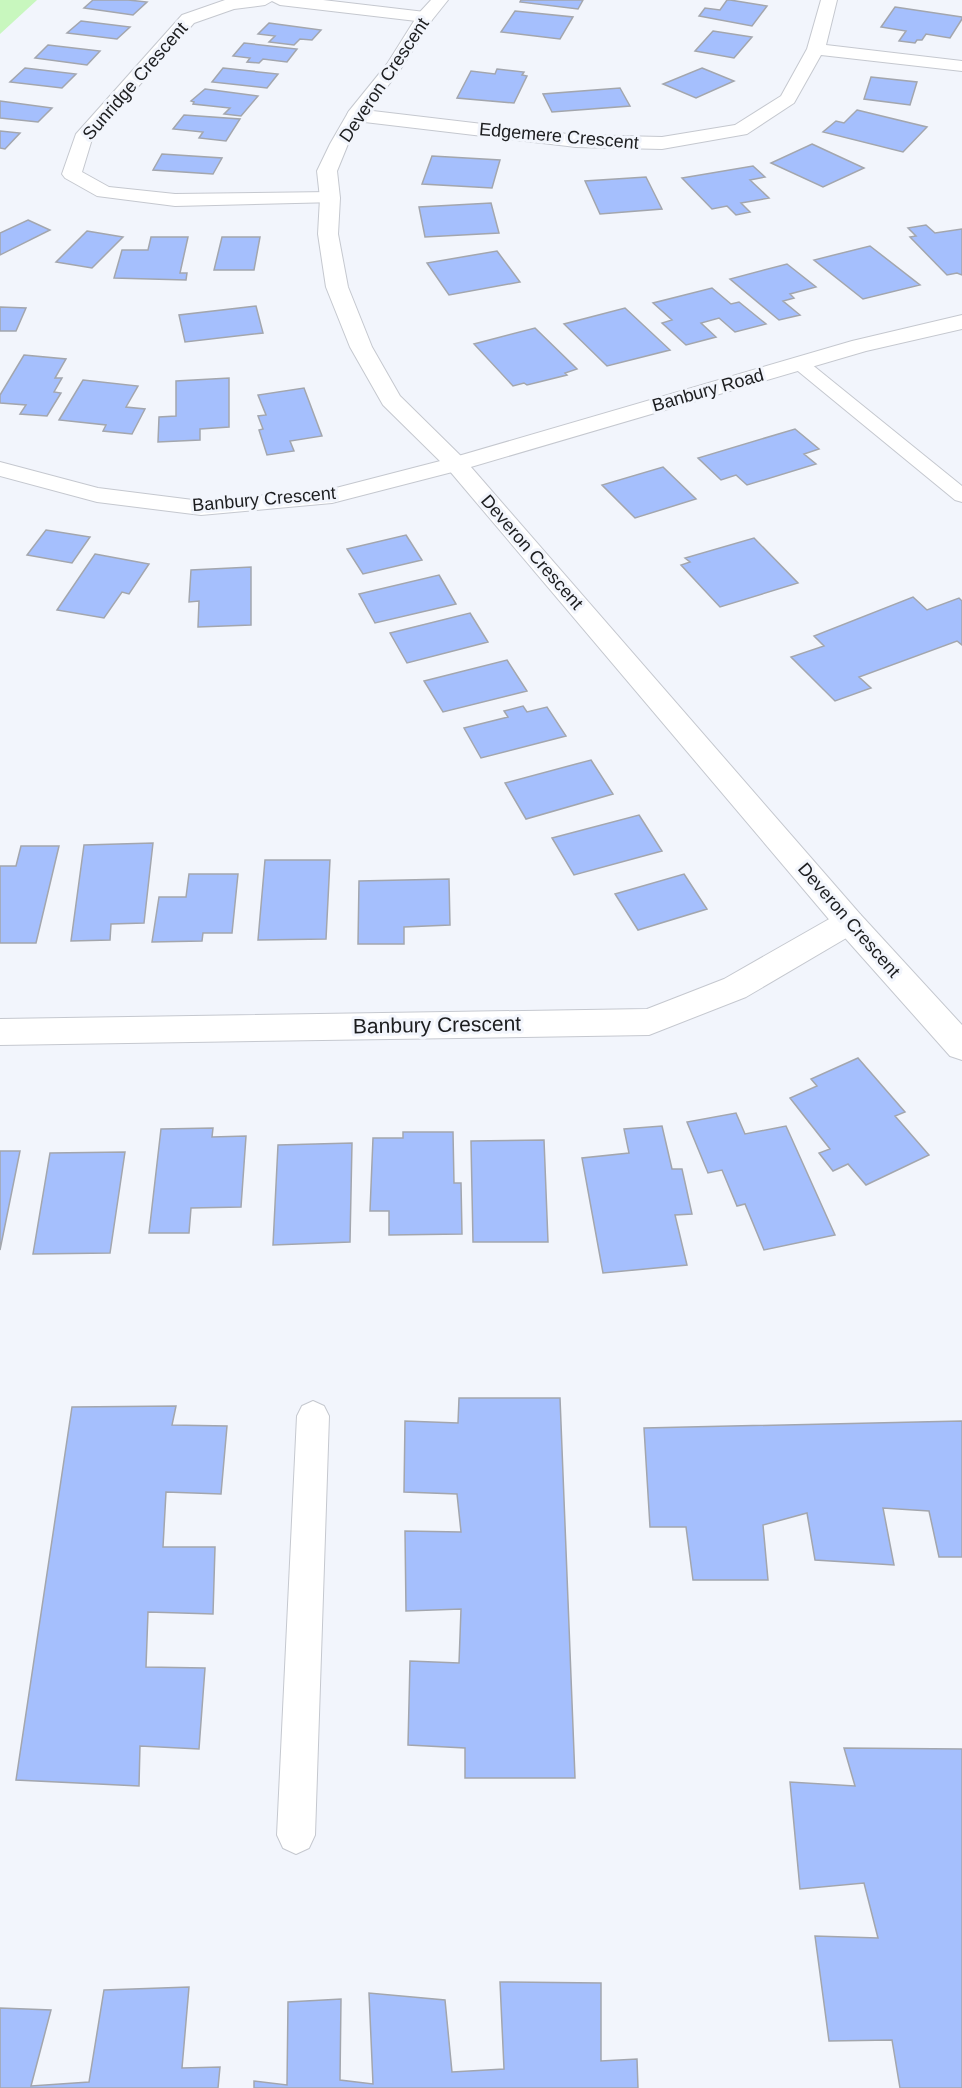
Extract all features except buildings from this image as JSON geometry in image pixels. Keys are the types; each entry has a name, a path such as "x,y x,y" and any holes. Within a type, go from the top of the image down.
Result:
{"street":[{"name":"Sunridge Crescent","path":"266,0 231,4 188,19 82,138 72,174 104,192 175,200 330,198"},
{"path":"280,0 433,9"},
{"name":"Edgemere Crescent","path":"356,116 576,141 662,143 740,130 788,99 816,49 828,0"},
{"name":"Deveron Crescent","path":"433,9 356,116 327,171 330,198 328,234 337,287 361,347 391,400 456,464 849,922 962,1047"},
{"path":"816,49 962,66"},
{"name":"Banbury Road","path":"456,464 799,363 962,322"},
{"name":"Banbury Crescent","path":"0,469 97,495 201,508 332,496 456,464"},
{"name":"Banbury Crescent","path":"0,1032 649,1022 735,988 849,922"}],"lane":[{"path":"799,363 962,496"},
{"path":"296,1835 313,1416"}],"green space":[{"path":"0,0 37,0 0,34"}]}
